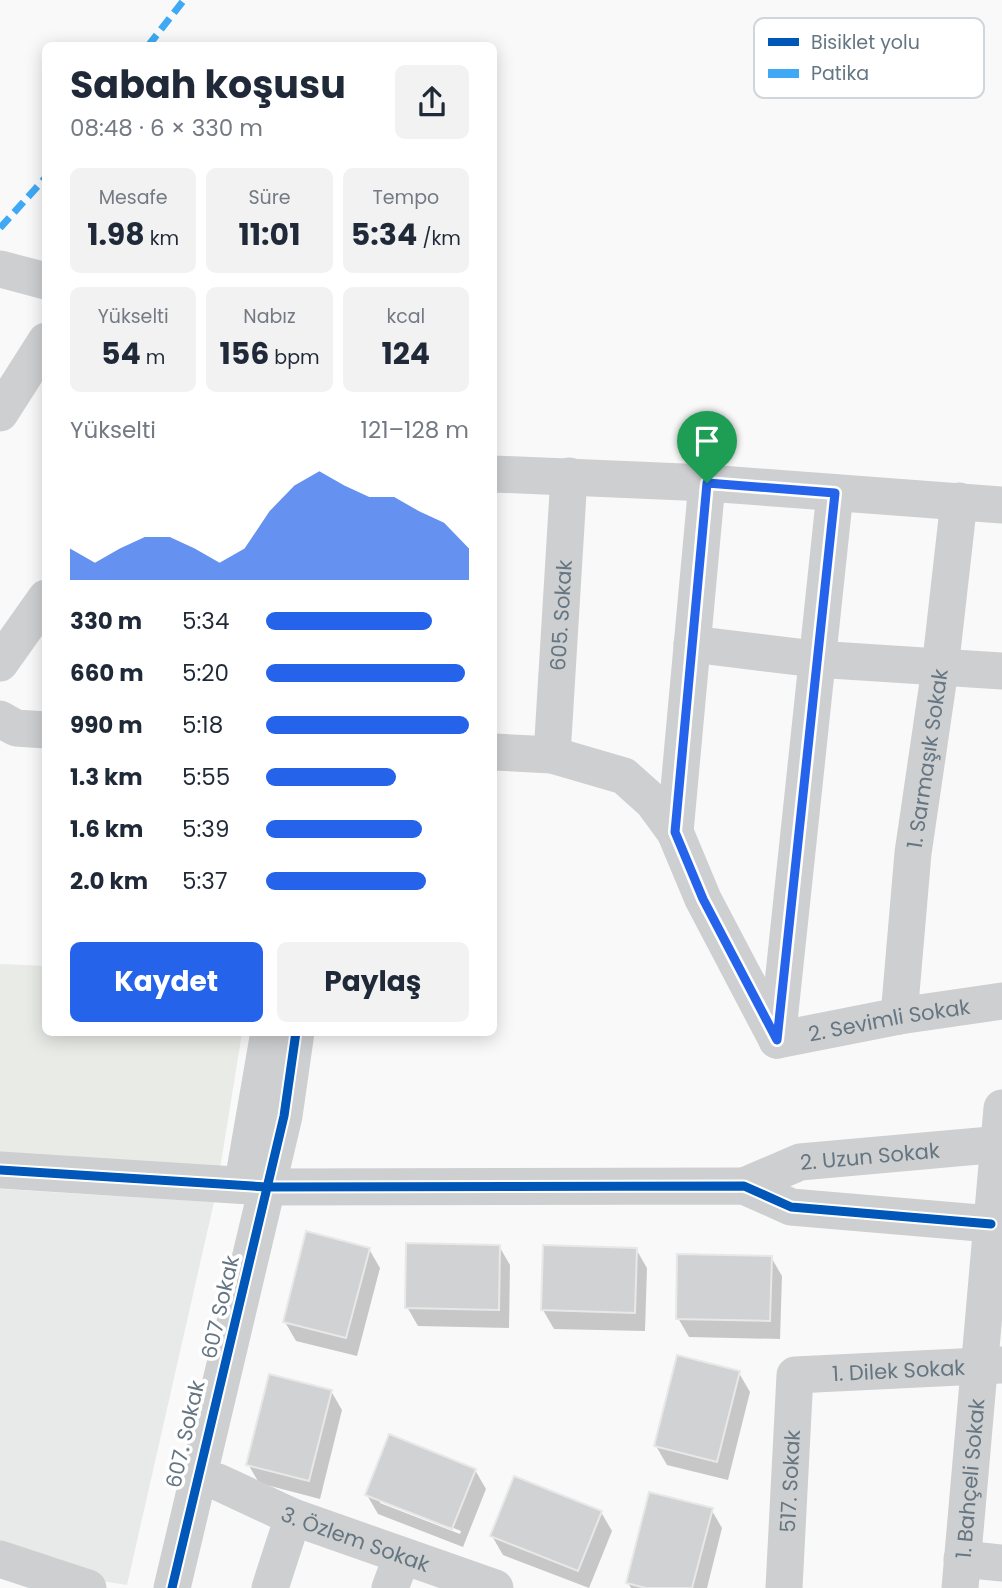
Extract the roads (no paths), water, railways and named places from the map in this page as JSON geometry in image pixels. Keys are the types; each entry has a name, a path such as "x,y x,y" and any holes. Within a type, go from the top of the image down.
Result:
{"street":[{"path":"0,269 42,280"},
{"path":"0,414 42,347"},
{"path":"497,474 707,483 1002,505"},
{"name":"605. Sokak","path":"552,754 569,476"},
{"path":"675,832 707,483"},
{"path":"777,1040 815,659 835,493"},
{"name":"1. Sarmaşık Sokak","path":"899,1016 912,853 940,669 960,501"},
{"path":"0,663 42,606"},
{"path":"692,644 815,659 1002,671"},
{"path":"0,719 16,728 42,730"},
{"path":"497,752 552,754 624,776 653,802 675,832 703,899 777,1040"},
{"name":"2. Sevimli Sokak","path":"777,1040 899,1016 1002,1001"},
{"name":"607. Sokak","path":"147,1588 254,1186 269,1036"},
{"name":"607 Sokak","path":"172,1588 254,1186 284,1116 295,1036"},
{"name":"1. Bahçeli Sokak","path":"961,1573 990,1366 993,1290 991,1224 1002,1108"},
{"name":"2. Uzun Sokak","path":"744,1186 800,1162 1000,1144"},
{"path":"0,1170 254,1186 744,1186 791,1207 991,1224"},
{"name":"1. Dilek Sokak","path":"795,1375 990,1366"},
{"name":"517. Sokak","path":"784,1588 795,1375"},
{"name":"3. Özlem Sokak","path":"218,1482 293,1517 396,1572 495,1588"},
{"path":"270,1588 293,1517"},
{"path":"0,1559 88,1588"},
{"path":"961,1573 1002,1563"}]}
